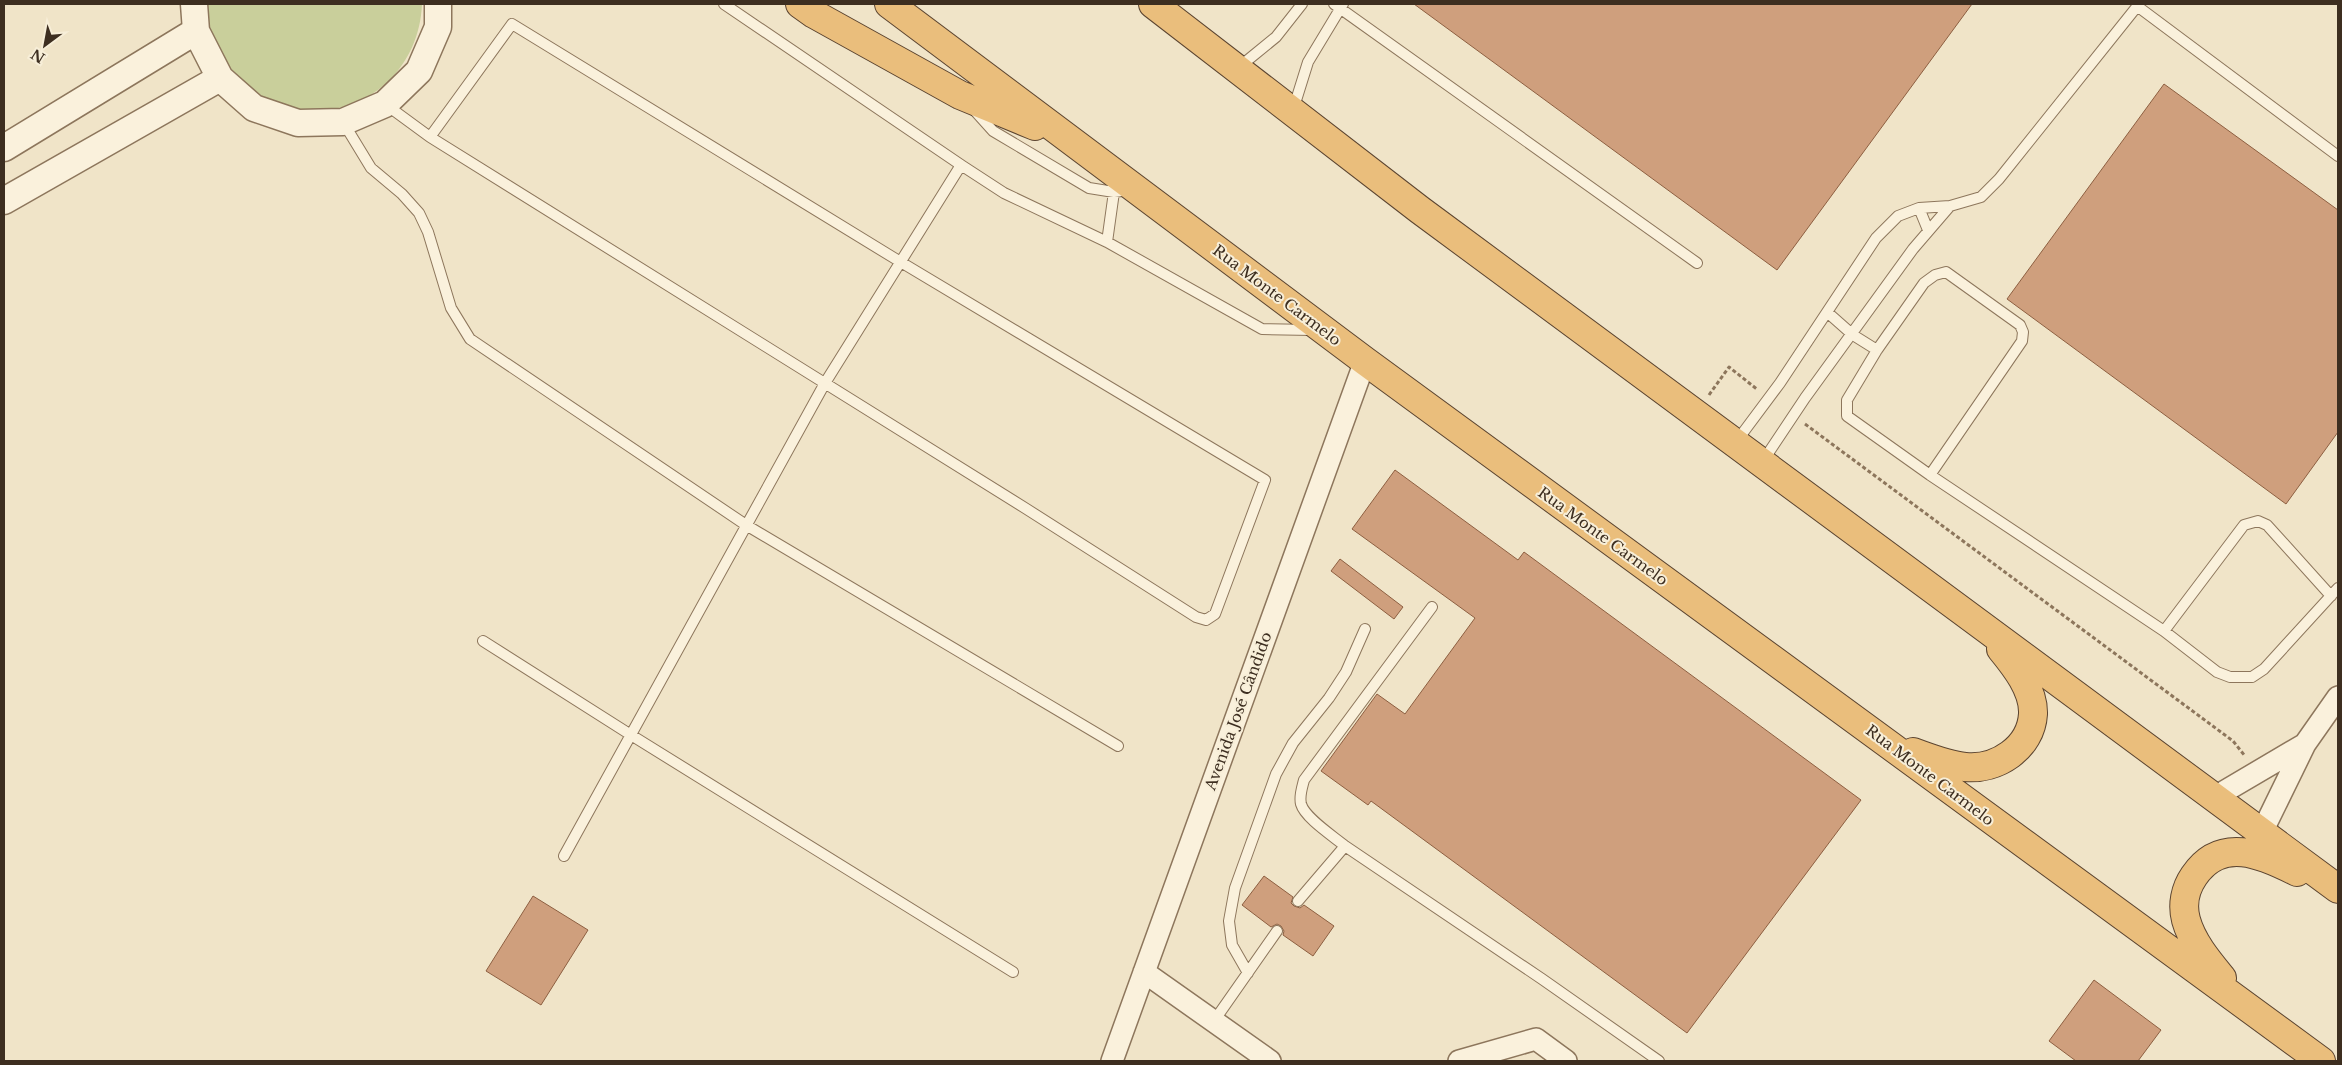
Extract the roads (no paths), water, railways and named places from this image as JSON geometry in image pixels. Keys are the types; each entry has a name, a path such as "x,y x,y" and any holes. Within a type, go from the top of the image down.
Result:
{"highway":[{"path":"800,4 814,14 960,95 1065,137"},
{"name":"Rua Monte Carmelo","path":"889,4 1065,137 1124,191 1323,330 1876,734 2065,876 2322,1061"},
{"path":"1158,6 1292,113 2215,797 2338,891"},
{"path":"1876,734 1938,762 1966,767 1990,765 2010,756 2026,738 2033,714 2028,690 2014,665 1979,623"},
{"path":"2265,1021 2240,999 2207,960 2193,938 2186,919 2184,901 2190,882 2200,866 2215,855 2234,851 2257,854 2283,864 2338,891"}],"street":[{"path":"194,4 196,31 220,78 254,108 298,123 343,122 385,104 419,71 438,27 438,4"},
{"path":"4,148 196,31"},
{"path":"4,202 220,78"},
{"name":"Avenida José Cândido","path":"1112,1061 1365,361"},
{"path":"2262,832 2305,744 2338,697"},
{"path":"2215,797 2305,744"},
{"path":"1144,972 1270,1061"},
{"path":"1459,1061 1536,1039 1566,1061"}],"lane":[{"path":"724,4 1004,193 1107,242 1262,329 1323,330"},
{"path":"1236,69 1276,37 1302,4"},
{"path":"1292,113 1308,62 1339,5 1696,263"},
{"path":"1735,443 1769,398 1876,238 1898,216 1919,208 1950,206 1981,197 1999,179 2138,5 2338,156"},
{"path":"385,104 430,137 1025,508 1196,617 1206,620 1215,614 1265,480 899,261 512,24 430,137"},
{"path":"960,95 993,130 1089,188 1124,191 1107,242"},
{"path":"343,122 371,168 402,194 418,213 428,232 451,308 470,339 746,524 1118,746"},
{"path":"564,856 825,383 899,261 961,165"},
{"path":"1762,462 1793,415 1928,230 1950,206"},
{"path":"1919,208 1928,230"},
{"path":"1930,475 2022,341 2023,332 2020,325 1946,272 1935,275 1924,283 1877,350 1847,400 1847,416 1930,475 2164,631 2218,672 2230,676 2252,677 2264,669 2335,592 2267,525 2258,522 2244,525 2164,631"},
{"path":"1827,312 1853,335 1877,350"},
{"path":"1432,607 1304,780 1300,793 1300,803 1305,812 1344,846 1550,984 1659,1061"},
{"path":"1248,973 1232,945 1229,921 1235,888 1276,774 1293,744 1329,698 1346,672 1365,629"},
{"path":"483,641 1013,972"},
{"path":"1298,901 1344,846"},
{"path":"1214,1022 1277,932"}]}
